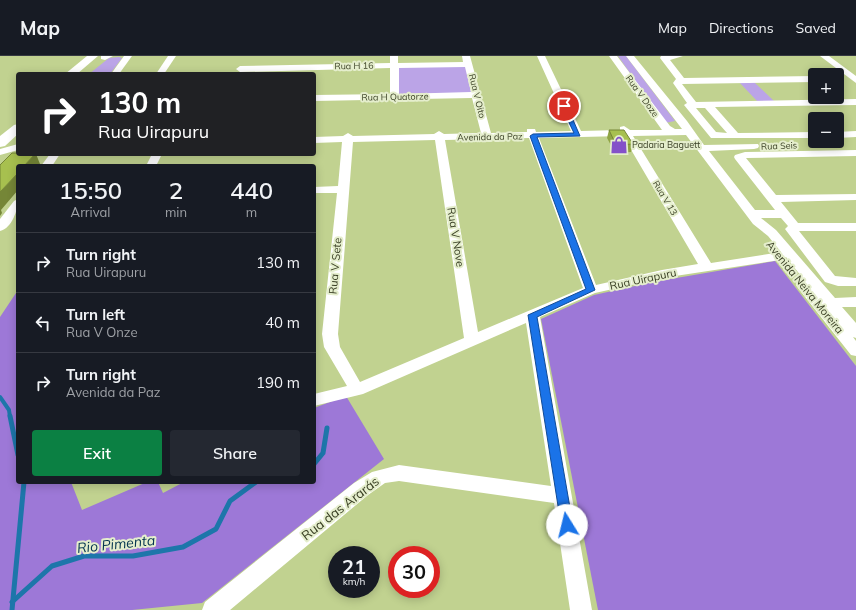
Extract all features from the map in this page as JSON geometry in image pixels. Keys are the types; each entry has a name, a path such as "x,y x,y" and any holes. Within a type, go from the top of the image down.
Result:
{"main road":[{"path":"73,72 93,56"},
{"path":"86,72 106,56"},
{"path":"0,130 16,117"},
{"path":"0,143 16,135"}],"street":[{"path":"106,56 117,56"},
{"path":"116,72 128,56"},
{"path":"161,72 172,56"},
{"path":"541,56 577,133"},
{"name":"Rua V Doze","path":"614,56 670,130"},
{"name":"Avenida Neiva Moreira","path":"630,56 684,123 701,148 752,214 772,233 825,303 856,351"},
{"path":"679,56 664,58 682,81"},
{"path":"824,56 855,80"},
{"name":"Rua H 16","path":"240,68 395,61 467,60"},
{"name":"Rua V Oito","path":"467,60 486,135"},
{"path":"395,61 395,97"},
{"path":"693,104 677,83 682,81 808,79"},
{"path":"844,79 855,80"},
{"path":"734,80 755,104"},
{"path":"755,80 778,103"},
{"path":"661,94 685,94"},
{"name":"Rua H Quatorze","path":"316,98 476,95"},
{"path":"808,135 712,135 689,106 693,104 856,102"},
{"path":"707,104 735,136"},
{"name":"Avenida da Paz","path":"316,140 688,130"},
{"name":"Rua V 13","path":"625,132 706,266"},
{"path":"532,134 591,290"},
{"path":"844,135 856,134"},
{"name":"Avenida da Paz","path":"316,136 347,138"},
{"name":"Rua V Nove","path":"440,136 472,340"},
{"name":"Rua V Sete","path":"347,138 330,334 332,347 357,390"},
{"name":"Rua Seis","path":"701,148 856,143"},
{"path":"0,152 16,148"},
{"path":"795,227 773,208 740,159 740,156 856,153"},
{"path":"316,190 342,189"},
{"path":"752,214 773,208 856,197"},
{"path":"0,227 16,206"},
{"name":"Avenida Neiva Moreira","path":"752,214 762,234 780,256 856,333"},
{"path":"856,227 791,228 791,231 830,278 840,282 856,282"},
{"name":"Rua Uirapuru","path":"316,400 357,390 591,290 706,266 780,256"},
{"path":"825,303 856,302"},
{"path":"532,315 581,610"},
{"name":"Rua das Ararás","path":"212,610 376,477 386,474 399,473 562,496"}],"shaded area":[{"path":"618,56 626,56 675,121 665,123"},
{"path":"109,58 122,58 112,72 92,72"},
{"path":"465,65 472,93 398,94 398,66"},
{"path":"739,82 754,82 774,101 757,101"},
{"path":"775,261 856,366 856,610 598,610 541,319 594,295 653,282"},
{"path":"16,293 16,484 72,484 82,510 142,484 159,484 163,493 180,484 316,484 316,407 346,396 384,459 202,603 132,610 0,610 0,317"}],"building":[{"path":"609,130 624,130 633,144 616,145"},
{"path":"12,153 16,153 16,156 33,156 26,164 16,164 16,175 0,192 0,165"}],"waterway":[{"name":"Rio Pimenta","path":"0,397 9,410 10,417"},
{"name":"Rio Pimenta","path":"10,416 16,445"},
{"name":"Rio Pimenta","path":"316,462 323,453 327,428"},
{"name":"Rio Pimenta","path":"13,601 24,484"},
{"name":"Rio Pimenta","path":"13,601 52,566 84,556 133,556 183,547 216,529 230,501 253,484"},
{"name":"Rio Pimenta","path":"12,610 13,601"}],"place":[{"name":"Padaria Baguett","path":"619,145"}],"route":[{"path":"564,106 578,135 533,136 591,290 532,315 567,525"}]}
